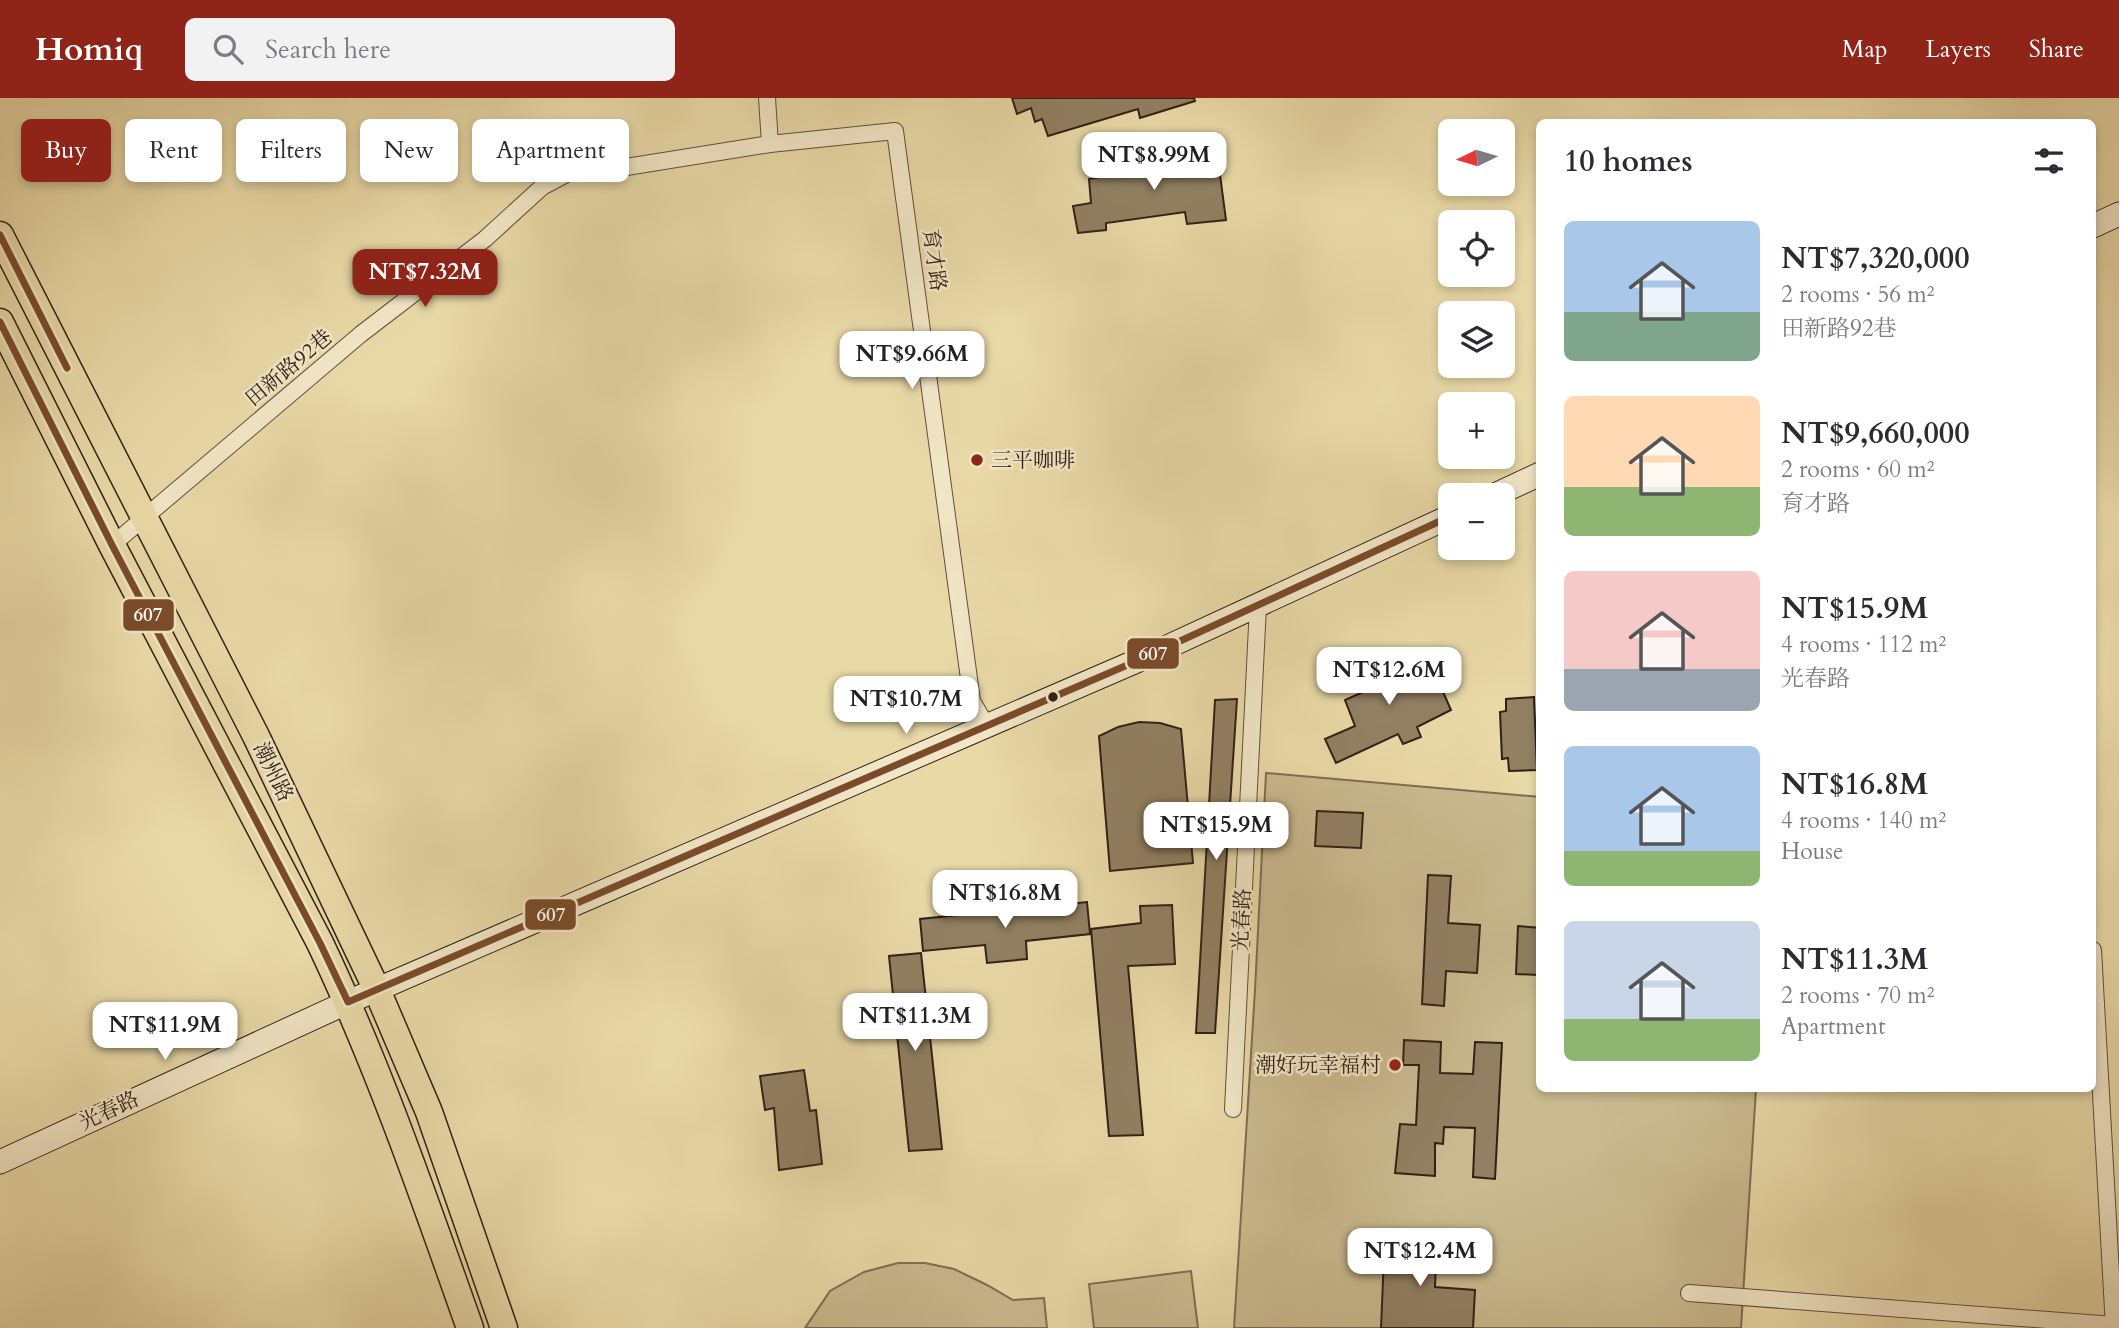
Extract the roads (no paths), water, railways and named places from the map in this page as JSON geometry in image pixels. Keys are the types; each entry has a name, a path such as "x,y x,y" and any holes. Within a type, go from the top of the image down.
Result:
{"main road":[{"path":"2096,225 2119,214"},
{"name":"潮州路","path":"0,235 256,736 377,990 429,1112 504,1328"},
{"name":"潮州路","path":"0,322 348,1002 399,1128 470,1328"},
{"path":"1515,486 1536,476"},
{"name":"光春路","path":"0,1163 348,1002 1139,660 1438,522"}],"street":[{"path":"767,98 770,144"},
{"name":"育才路","path":"770,144 895,131 972,701 986,724"},
{"name":"田新路92巷","path":"112,545 361,334 485,239 542,187 568,173 614,169 770,144"},
{"name":"光春路","path":"1233,1109 1258,606"},
{"path":"1689,1293 2114,1327 2096,1004"}],"place":[{"name":"三平咖啡","path":"977,460"},
{"name":"潮好玩幸福村","path":"1395,1065"}]}
